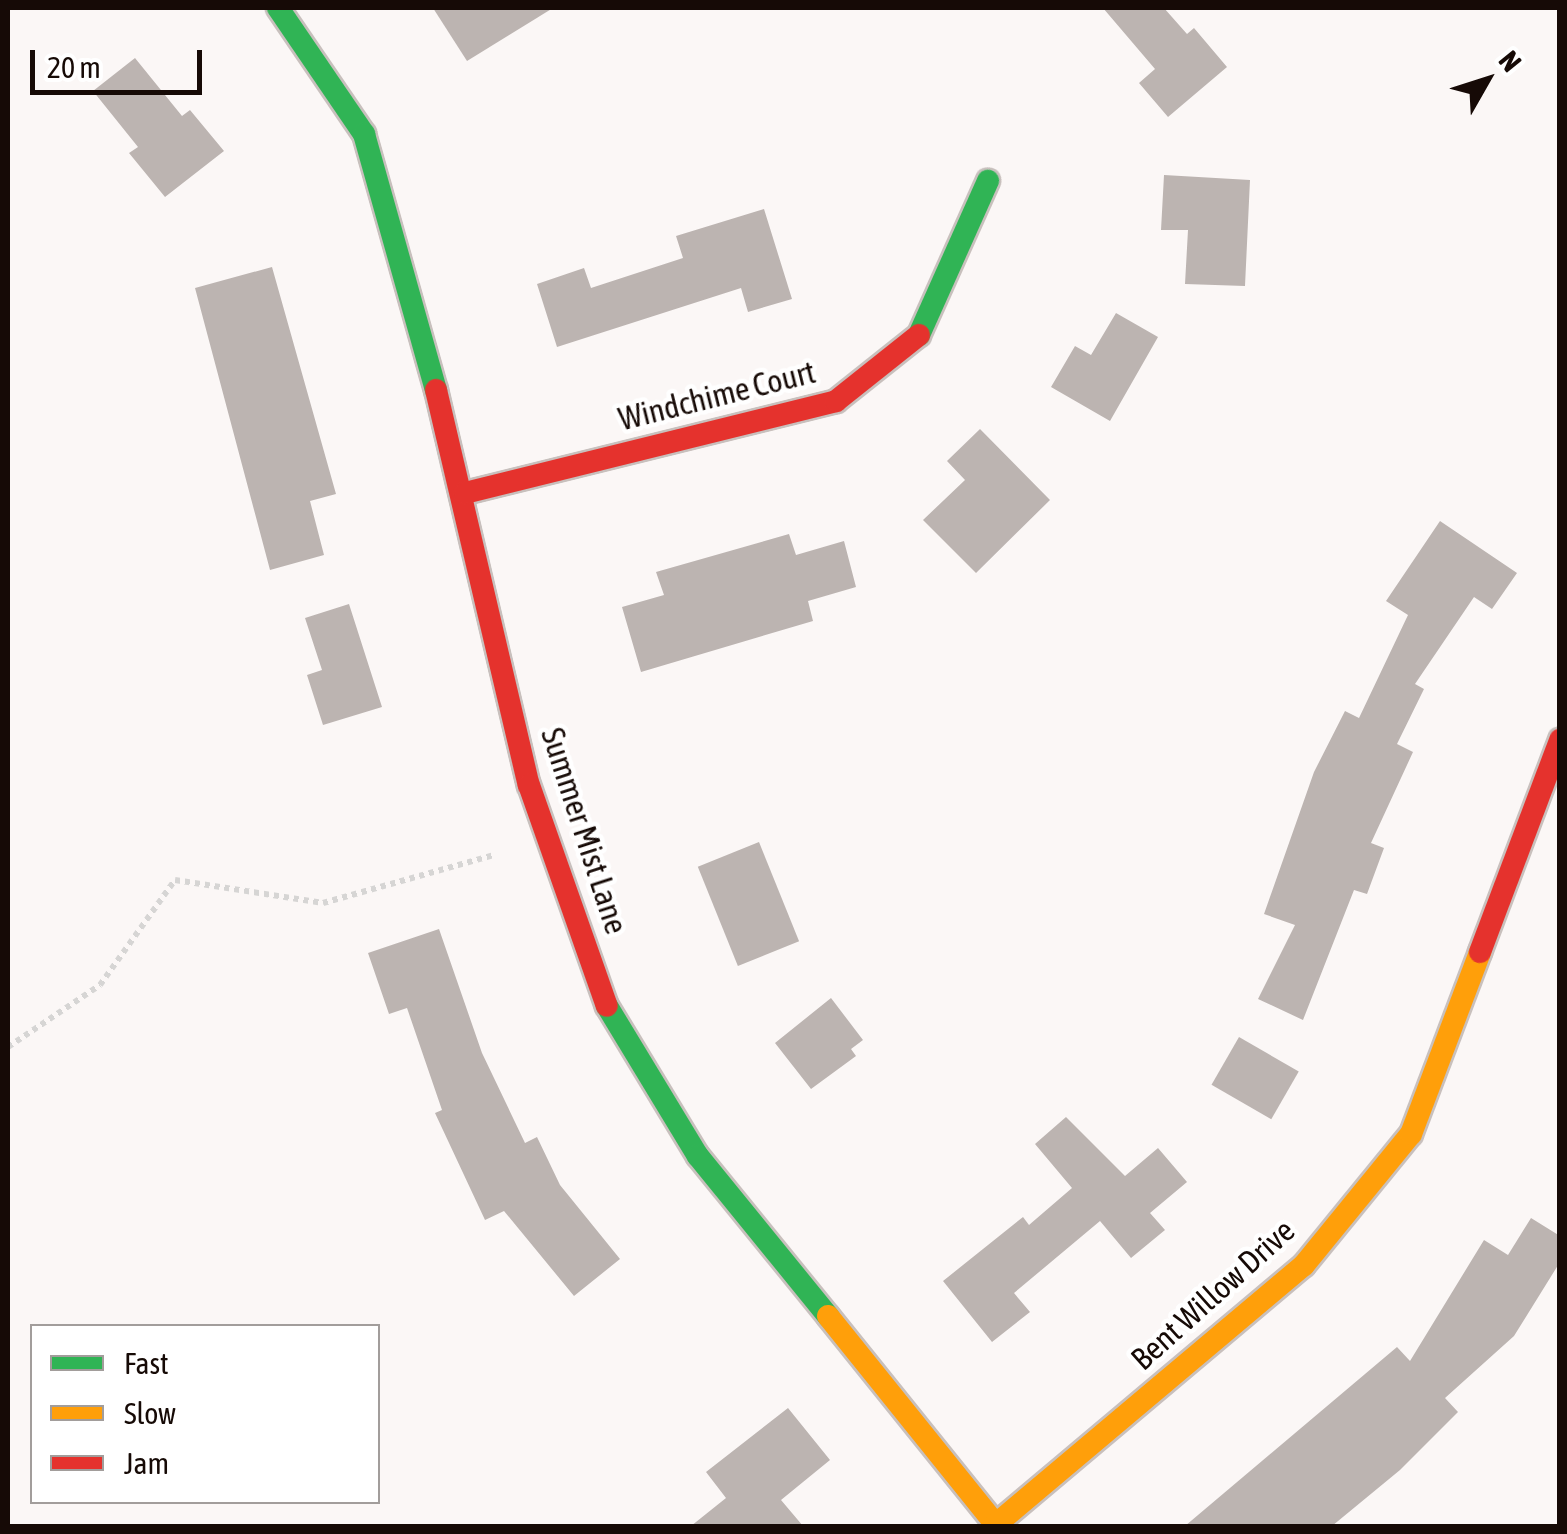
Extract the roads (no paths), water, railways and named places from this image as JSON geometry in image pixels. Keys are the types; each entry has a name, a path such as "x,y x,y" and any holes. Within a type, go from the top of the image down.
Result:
{"street":[{"name":"Summer Mist Lane","path":"278,8 364,134 465,493 528,785 608,1010 698,1156 996,1526"},
{"name":"Windchime Court","path":"465,493 836,400 917,338 988,181"},
{"name":"Bent Willow Drive","path":"996,1526 1304,1265 1411,1134 1560,740"}]}
